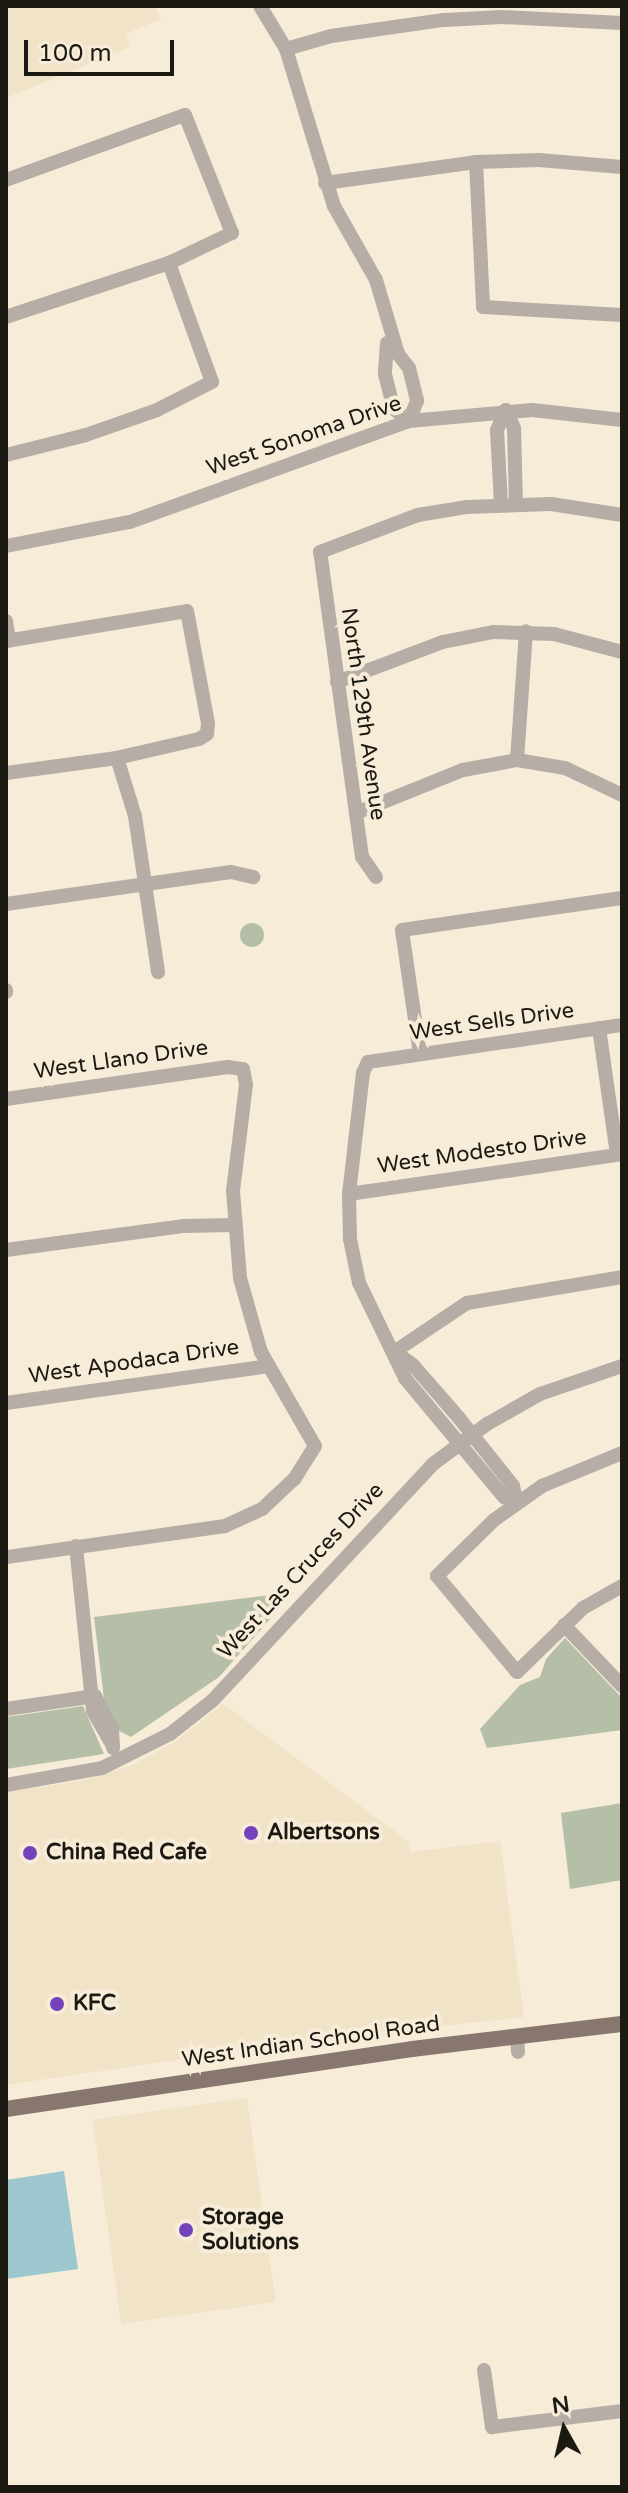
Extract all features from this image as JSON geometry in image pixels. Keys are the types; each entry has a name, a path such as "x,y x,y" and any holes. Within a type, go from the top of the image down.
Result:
{"main road":[{"name":"West Indian School Road","path":"6,2109 517,2045 622,2024"}],"street":[{"path":"260,6 286,49 325,183 347,234 376,280 387,324 401,360 409,368 417,401 409,421 394,409 385,374 390,357 387,324"},
{"path":"286,49 331,36 444,20 502,17 622,23"},
{"path":"6,180 185,115 232,233 169,263 6,317"},
{"path":"325,183 476,162 539,160 622,167"},
{"path":"476,162 483,307 622,315"},
{"path":"6,455 157,410 212,382 169,263"},
{"path":"506,410 514,428 508,504 622,515"},
{"name":"West Sonoma Drive","path":"6,546 130,522 409,421 506,410 561,411 622,420"},
{"name":"North 129th Avenue","path":"376,877 362,857 320,552 418,515 508,504"},
{"path":"6,621 7,641 187,611 207,734 117,758 6,773"},
{"path":"337,682 443,642 526,631 578,638 622,652"},
{"path":"517,760 526,631"},
{"path":"117,758 135,816 158,972"},
{"path":"356,813 463,770 517,760 565,768 622,795"},
{"path":"6,904 231,872 253,877"},
{"path":"420,1054 402,930 622,898"},
{"name":"West Sells Drive","path":"349,1194 368,1062 622,1025"},
{"path":"599,1028 619,1154"},
{"name":"West Llano Drive","path":"6,1099 228,1067 243,1069 246,1085 234,1225"},
{"name":"West Modesto Drive","path":"349,1194 619,1154"},
{"path":"349,1194 350,1239 359,1283 372,1317 394,1352 405,1378 466,1439 504,1497 517,1503"},
{"path":"6,1250 184,1226 234,1225 248,1315 268,1366 315,1446 294,1479 262,1509 225,1526 6,1557"},
{"path":"394,1352 467,1303 622,1277"},
{"name":"West Apodaca Drive","path":"6,1403 268,1366"},
{"name":"West Las Cruces Drive","path":"6,1785 76,1775 119,1762 193,1719 404,1491 466,1439 540,1394 622,1366"},
{"path":"622,1453 595,1460 517,1503 437,1576 517,1672 564,1625 622,1586"},
{"path":"76,1546 95,1696 119,1762"},
{"path":"564,1625 622,1686"},
{"path":"6,1709 95,1696"},
{"path":"484,2370 492,2427 622,2411"}],"shaded area":[{"path":"6,6 154,6 161,19 126,34 130,47 6,98"},
{"path":"223,1704 408,1841 410,1852 500,1841 524,2017 308,2041 6,2085 6,1792 85,1780 132,1765 175,1742"},
{"name":"Storage Solutions","path":"247,2098 276,2302 121,2324 93,2120"}],"green space":[{"path":"252,923 263,930 264,935 257,946 252,947 241,940 240,935 247,924"},
{"path":"294,1592 219,1677 131,1737 117,1730 104,1699 94,1617"},
{"path":"565,1638 622,1698 622,1730 487,1748 480,1729 520,1685 540,1677 546,1659"},
{"path":"83,1706 104,1754 6,1769 6,1717"},
{"path":"622,1803 622,1880 570,1889 561,1813"}],"water":[{"path":"64,2171 78,2269 6,2279 6,2180"}],"place":[{"name":"Albertsons","path":"251,1833"},
{"name":"China Red Cafe","path":"30,1853"},
{"name":"KFC","path":"57,2004"},
{"name":"Storage Solutions","path":"186,2230"}]}
